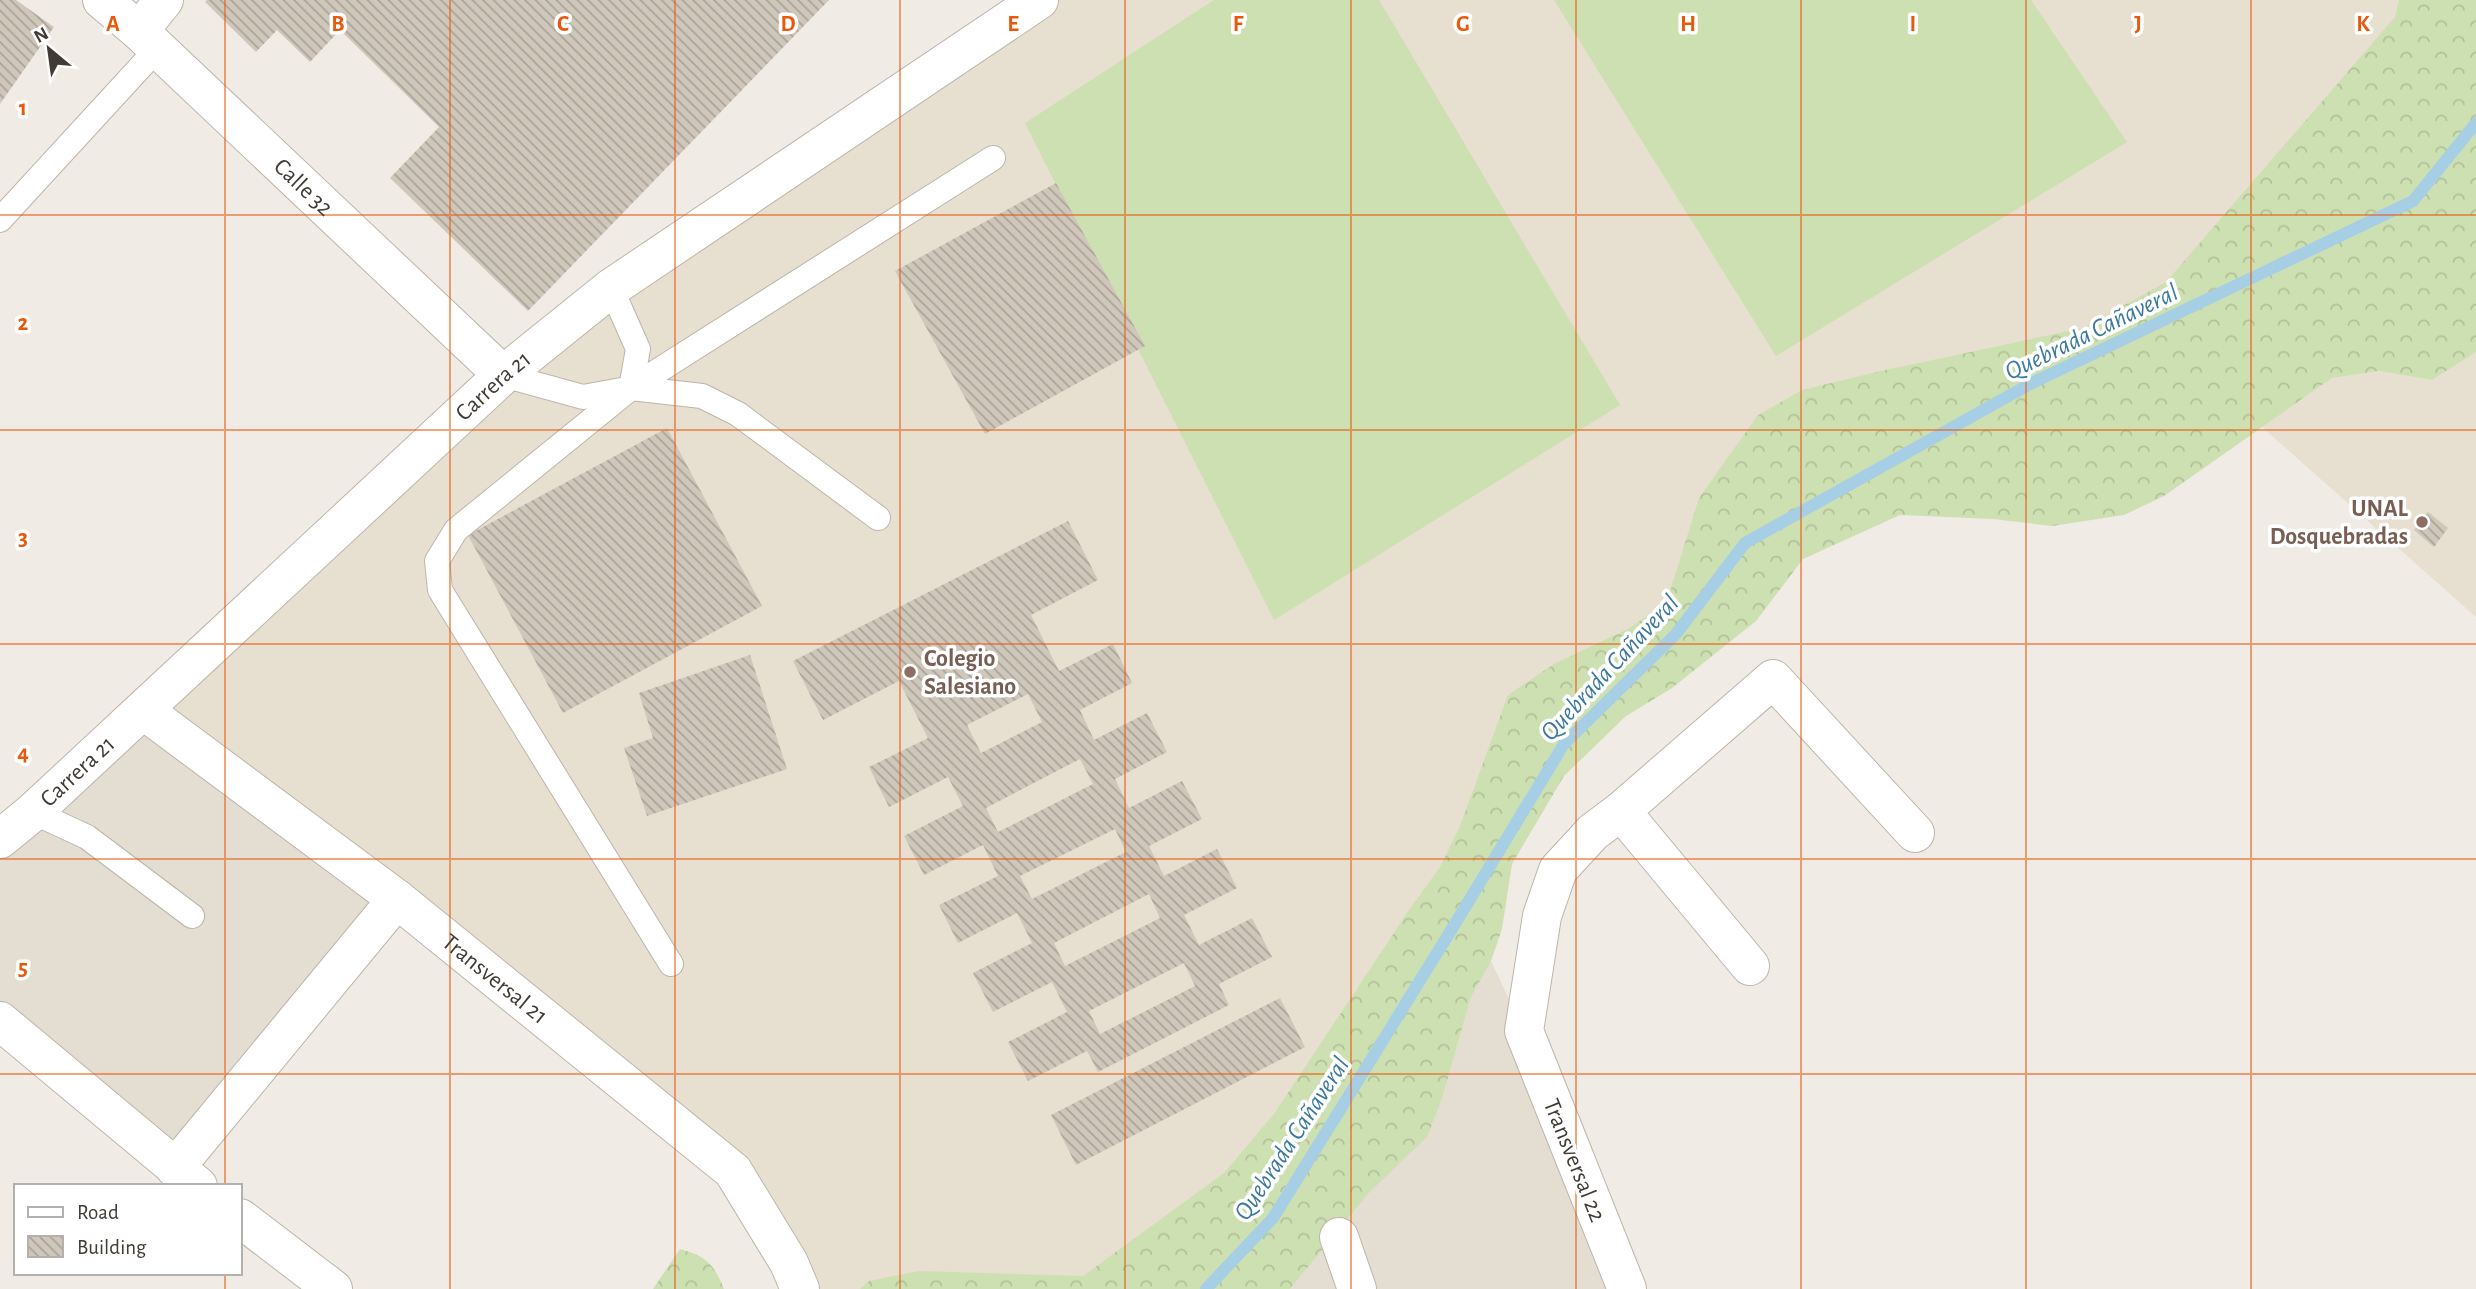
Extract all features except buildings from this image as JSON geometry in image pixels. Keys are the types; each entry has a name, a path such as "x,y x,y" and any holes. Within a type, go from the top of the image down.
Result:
{"street":[{"name":"Calle 32","path":"102,0 148,40 503,375"},
{"path":"148,40 164,0"},
{"name":"Carrera 21","path":"0,839 33,812 503,375 611,288 1039,0"},
{"path":"1751,966 1621,811 1773,679 1915,833"},
{"name":"Transversal 21","path":"143,710 397,899 733,1171 794,1276"},
{"name":"Transversal 22","path":"1621,811 1593,832 1558,870 1542,916 1524,1031 1627,1289"},
{"path":"0,1021 186,1177 397,899"},
{"path":"242,1219 333,1289"},
{"path":"1339,1237 1357,1289"}],"lane":[{"path":"0,220 148,40"},
{"path":"671,964 440,590 437,561 456,530 631,388 993,158"},
{"path":"611,288 638,349 631,388"},
{"path":"503,375 583,397 631,388 702,396 738,414 878,518"},
{"path":"33,812 87,837 192,916"}],"shaded area":[{"name":"Colegio Salesiano","path":"1039,0 2476,0 2476,123 1745,543 1564,744 1206,1289 803,1289 733,1171 143,710 503,375"},
{"name":"UNAL Dosquebradas","path":"2476,352 2476,617 2262,427 2332,378 2379,371 2432,380"},
{"path":"143,710 397,899 175,1168 0,1021 0,839"},
{"path":"1491,961 1524,1031 1627,1289 1290,1289 1369,1193 1427,1137 1442,1099 1471,997"}],"green space":[{"path":"1214,0 1379,0 1620,405 1274,620 1025,123"},
{"path":"1554,0 2031,0 2127,142 1776,356"},
{"path":"2399,0 2476,0 2476,352 2432,380 2379,371 2332,378 2164,496 2124,515 2052,526 1993,519 1900,515 1803,559 1756,621 1672,688 1626,716 1564,776 1512,864 1502,929 1491,961 1471,997 1442,1099 1427,1137 1369,1193 1290,1289 860,1289 869,1281 919,1271 1083,1276 1224,1173 1274,1114 1440,867 1460,826 1508,695 1554,664 1630,628 1667,601 1699,498 1758,415 1802,390 2083,328 2166,282 2395,17"},
{"path":"680,1249 708,1262 717,1273 724,1289 653,1289"}],"waterway":[{"name":"Quebrada Cañaveral","path":"1206,1289 1273,1218 1564,744 1676,634 1745,543 2032,383 2413,201 2476,123"}],"place":[{"name":"UNAL Dosquebradas","path":"2422,522"},
{"name":"Colegio Salesiano","path":"910,672"}]}
